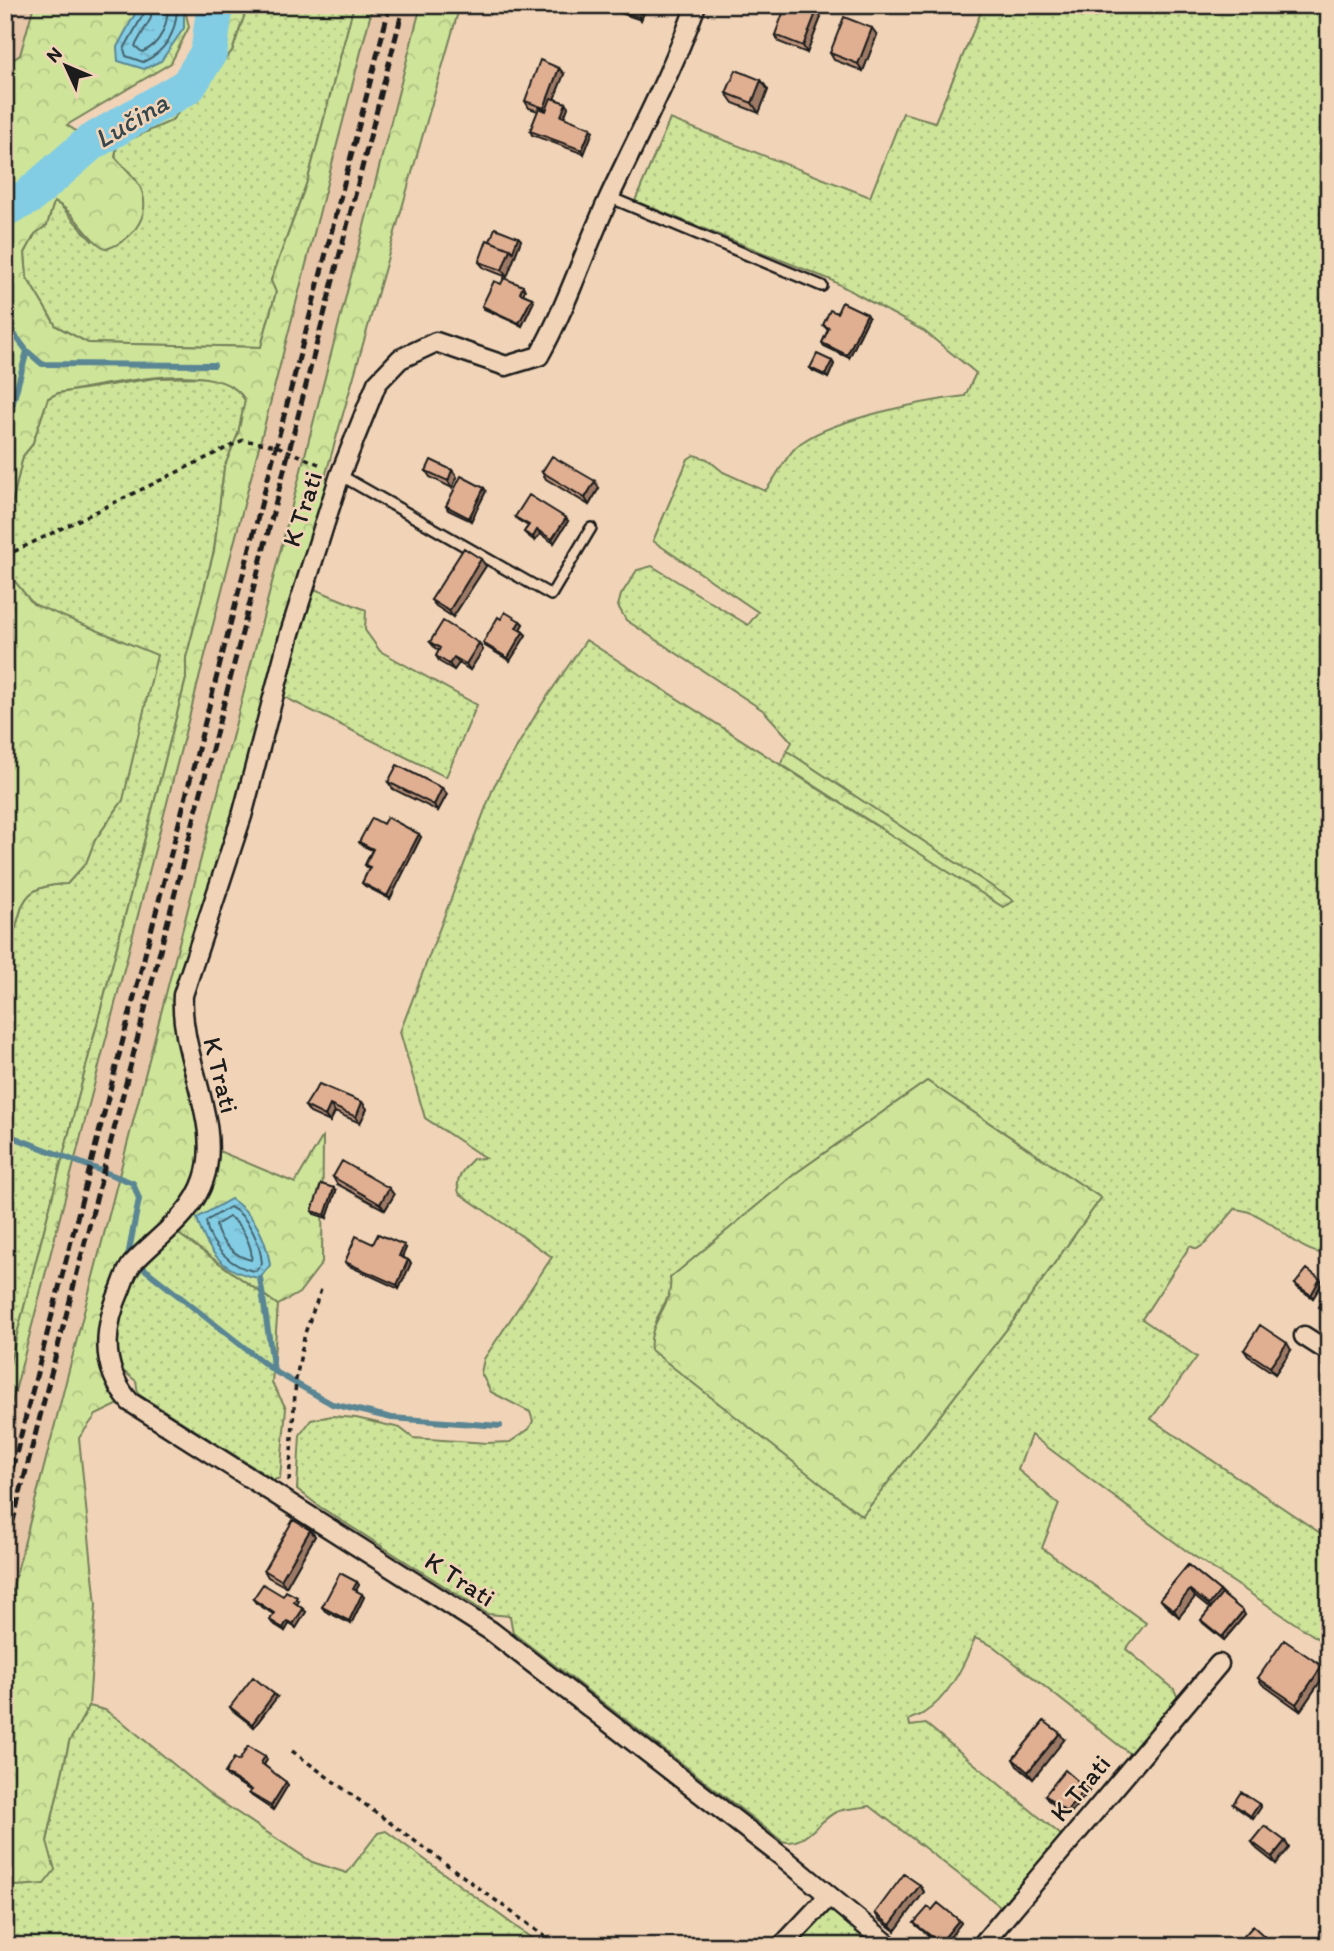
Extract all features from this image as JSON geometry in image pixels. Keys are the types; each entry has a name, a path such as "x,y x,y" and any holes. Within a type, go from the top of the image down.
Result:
{"street":[{"name":"K Trati","path":"696,5 679,52 609,197 561,317 539,356 506,366 436,342 400,359 377,383 340,475 290,633 242,816 183,995 181,1021 208,1128 209,1157 204,1180 195,1199 173,1227 130,1266 111,1309 106,1337 113,1380 130,1402 491,1632 890,1946"},
{"path":"1304,1336 1329,1352"},
{"name":"K Trati","path":"981,1946 1219,1664"},
{"path":"782,1946 829,1896"}],"lane":[{"path":"609,197 822,286"},
{"path":"340,475 551,595 590,528"}],"path":[{"path":"5,556 243,440 290,450 340,475"},
{"path":"287,1501 296,1379 305,1333 322,1287"},
{"path":"292,1751 558,1946"}],"shaded area":[{"path":"5,5 34,5 20,56 5,65"},
{"path":"373,5 421,5 5,1618 5,1430"}],"green space":[{"path":"34,5 184,5 189,27 171,63 67,125 100,147 186,95 201,79 213,60 220,36 223,5 248,5 232,51 171,121 117,145 115,157 136,180 143,194 143,214 133,232 106,249 62,206 54,202 47,225 35,234 25,253 27,278 56,326 88,343 261,347 276,292 271,281 308,179 354,5 373,5 5,1430 5,1381 186,679 186,658 214,551 224,468 238,434 245,400 231,386 211,379 186,376 130,380 58,393 48,398 32,445 23,456 8,521 5,550 5,65 20,55"},
{"path":"248,5 354,5 308,179 271,280 276,292 261,347 88,343 56,326 27,278 25,253 35,234 47,225 54,202 60,205 92,241 138,183 115,157 117,145 171,121 232,51"},
{"path":"421,5 460,5 325,477 333,481 176,1014 178,1045 201,1132 201,1162 193,1190 102,1323 99,1350 104,1377 121,1403 96,1415 79,1438 96,1605 89,1706 69,1742 47,1841 55,1870 44,1884 15,1886 5,1882 5,1618"},
{"path":"984,5 1329,5 1329,1254 1305,1248 1261,1217 1235,1209 1206,1243 1197,1249 1190,1246 1142,1319 1197,1357 1151,1419 1329,1539 1329,1646 1188,1552 1031,1435 1018,1470 1059,1504 1042,1548 1146,1623 1126,1649 1174,1689 1181,1705 1135,1758 993,1646 975,1638 961,1669 941,1698 922,1714 909,1720 910,1726 926,1724 1067,1840 1008,1912 870,1806 836,1812 804,1837 790,1842 782,1841 513,1633 510,1616 488,1614 320,1507 297,1489 300,1435 311,1420 332,1416 356,1418 400,1428 413,1438 487,1443 510,1442 529,1429 533,1421 530,1412 491,1392 481,1373 484,1359 552,1257 459,1193 458,1183 463,1170 473,1159 485,1158 425,1118 400,1032 494,786 542,704 586,640 873,824 1013,902 787,751 792,742 764,711 626,620 618,606 621,595 637,570 652,566 748,625 758,612 653,541 688,459 694,455 707,459 723,472 765,491 796,447 810,437 876,413 965,396 976,373 924,331 831,280 635,201 670,119 870,197 903,113 935,122","holes":["927,1081 1101,1198 1013,1321 862,1516 655,1322 672,1289 671,1278 796,1173"]},
{"path":"210,377 234,386 245,400 238,434 224,468 214,551 186,658 186,679 5,1381 5,951 28,896 48,886 67,884 86,863 95,840 123,800 114,637 33,604 13,579 5,560 8,521 23,456 32,445 48,398 58,393 156,378"},
{"path":"5,560 13,579 33,604 157,655 123,800 95,840 86,863 67,884 48,886 28,896 5,951"},
{"path":"312,588 366,610 365,630 380,651 477,705 446,777 284,697"},
{"path":"787,751 1014,901 1003,907 781,764"},
{"path":"927,1081 1101,1198 1013,1321 862,1516 651,1350 651,1340 668,1297 670,1278 796,1173"},
{"path":"323,1136 322,1263 299,1293 278,1305 176,1232 208,1195 219,1151 295,1183"},
{"path":"176,1232 278,1305 272,1383 286,1408 280,1478 274,1480 138,1394 136,1381 118,1367 118,1325 128,1292 148,1262"},
{"path":"89,1706 105,1710 212,1796 312,1862 347,1873 378,1833 386,1831 542,1946 5,1946 5,1882 15,1886 47,1841 69,1742"},
{"path":"829,1909 837,1909 881,1946 792,1946"}],"water":[{"path":"135,5 184,5 184,28 161,61 144,69 118,61 117,47 136,12"},
{"path":"231,1199 258,1227 265,1245 270,1265 260,1278 236,1272 218,1259 201,1230 197,1218"}],"building":[{"path":"619,5 643,6 639,17 617,10"},
{"path":"786,5 804,5 817,10 803,46 775,35"},
{"path":"844,17 872,28 858,64 830,53"},
{"path":"540,60 559,68 544,108 525,101"},
{"path":"736,70 761,80 752,103 726,93"},
{"path":"551,98 566,103 561,116 591,128 582,150 530,131 539,108 546,111"},
{"path":"495,228 518,237 513,252 490,241"},
{"path":"487,240 510,249 502,270 479,262"},
{"path":"504,278 523,286 520,293 532,298 519,323 482,306 494,281 501,284"},
{"path":"842,302 867,314 847,355 822,343 829,328 823,325 830,310 837,313"},
{"path":"817,354 832,361 825,375 810,368"},
{"path":"552,456 595,481 585,498 542,472"},
{"path":"431,460 452,470 448,481 426,471"},
{"path":"461,476 484,488 469,518 446,506"},
{"path":"529,495 566,518 552,539 537,530 533,537 524,532 529,525 515,517"},
{"path":"464,548 481,559 449,611 431,600"},
{"path":"505,612 520,621 516,628 523,632 508,658 483,643 498,617 501,619"},
{"path":"443,621 479,643 466,664 454,657 449,664 436,656 440,648 430,642"},
{"path":"397,765 442,788 434,805 388,782"},
{"path":"387,817 419,834 387,896 362,883 370,867 365,865 373,849 359,842 372,818 383,824"},
{"path":"319,1084 362,1102 356,1117 330,1105 325,1116 305,1106"},
{"path":"342,1161 389,1188 380,1204 333,1177"},
{"path":"321,1184 334,1188 325,1215 312,1211"},
{"path":"378,1234 404,1245 399,1256 408,1260 397,1285 345,1262 356,1236 373,1244"},
{"path":"1307,1269 1320,1279 1311,1295 1295,1284"},
{"path":"1326,1284 1329,1286 1329,1313 1319,1307 1324,1293 1321,1291"},
{"path":"1260,1325 1287,1343 1270,1367 1244,1350"},
{"path":"1329,1394 1329,1408 1322,1404"},
{"path":"293,1520 310,1530 281,1580 264,1570"},
{"path":"1188,1565 1220,1591 1209,1605 1190,1590 1174,1610 1160,1599"},
{"path":"340,1573 357,1582 353,1589 362,1594 349,1621 322,1607"},
{"path":"263,1584 283,1596 286,1591 297,1597 294,1602 303,1609 293,1624 287,1621 283,1628 270,1620 274,1613 253,1599"},
{"path":"1222,1594 1243,1611 1222,1637 1201,1620"},
{"path":"1284,1640 1322,1666 1296,1704 1258,1678"},
{"path":"253,1677 274,1694 252,1724 230,1707"},
{"path":"1044,1721 1060,1733 1028,1772 1013,1759"},
{"path":"248,1746 265,1756 261,1763 286,1782 271,1806 249,1793 252,1790 225,1773 234,1758 239,1761"},
{"path":"1065,1770 1086,1788 1066,1812 1045,1795"},
{"path":"1329,1773 1329,1784 1323,1780"},
{"path":"1241,1792 1259,1804 1251,1816 1233,1804"},
{"path":"1265,1826 1285,1841 1272,1857 1252,1842"},
{"path":"904,1874 920,1885 890,1925 875,1913"},
{"path":"938,1903 959,1920 940,1943 914,1923 928,1907 932,1910"},
{"path":"1253,1926 1264,1936 1259,1941 1265,1946 1235,1946"}],"waterway":[{"name":"Lučina","path":"5,208 28,197 90,143 188,86 209,52 215,5"},
{"path":"5,322 27,351 5,432"},
{"path":"27,351 42,364 214,365"},
{"path":"5,1134 133,1183 139,1199 128,1256 274,1371 332,1404 392,1418 500,1426"},
{"path":"260,1278 274,1371"}],"railway":[{"path":"5,1497 390,5"},
{"path":"5,1552 404,5"}]}
